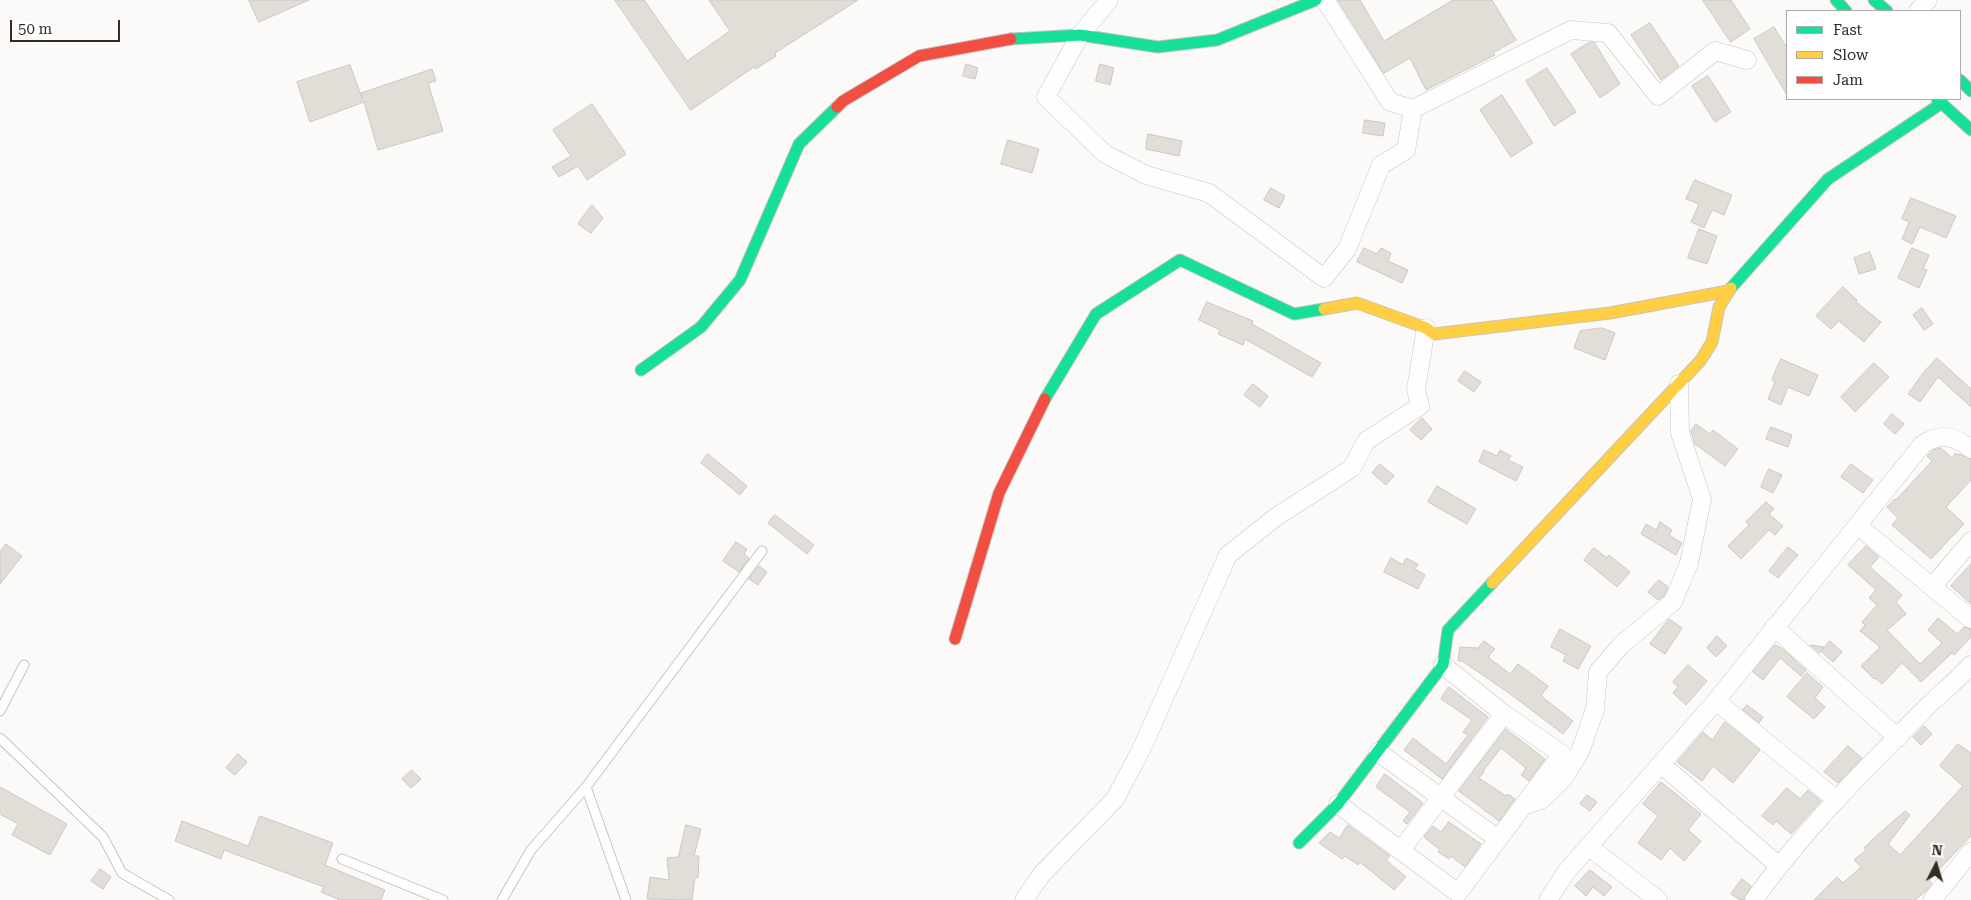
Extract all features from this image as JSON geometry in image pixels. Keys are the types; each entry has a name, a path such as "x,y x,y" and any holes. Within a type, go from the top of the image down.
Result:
{"street":[{"path":"1109,0 1080,35 1046,97 1105,154 1146,175 1209,193 1324,278 1347,249 1381,165 1406,150 1413,109"},
{"path":"641,370 701,327 740,280 799,144 843,101 919,56 1009,39 1080,35 1158,47 1216,40 1316,0"},
{"path":"1325,0 1390,102 1413,109 1571,30 1608,32 1658,96 1715,51 1748,60"},
{"path":"1836,0 1845,10"},
{"path":"1874,0 1886,10"},
{"path":"1919,10 1928,0"},
{"path":"1961,81 1971,91"},
{"path":"1299,843 1338,804 1444,665 1448,630 1701,360 1712,342 1719,307 1728,291 1828,179 1939,101 1971,130"},
{"path":"955,639 998,493 1050,392 1096,314 1180,260 1294,314 1357,303 1426,328 1434,334 1610,313 1728,291"},
{"path":"1024,900 1041,875 1115,799 1145,742 1228,555 1276,517 1352,468 1366,441 1420,406 1416,389 1426,328"},
{"path":"1523,806 1541,800 1563,779 1580,752 1595,709 1598,672 1620,645 1673,602 1689,562 1702,499 1680,433 1679,384"},
{"path":"1548,900 1566,871 1716,701 1922,444 1941,436 1948,436 1961,441 1971,449"},
{"path":"1857,525 1971,619"},
{"path":"1932,587 1971,541"},
{"path":"1774,627 1898,738"},
{"path":"1338,804 1458,893 1562,754 1504,714 1444,665"},
{"path":"1754,900 1778,865 1836,800 1971,665"},
{"path":"1716,701 1836,800"},
{"path":"1401,850 1504,714"},
{"path":"1378,752 1498,839"},
{"path":"1661,764 1778,865"},
{"path":"1588,846 1658,900"},
{"path":"1932,900 1971,852"}],"lane":[{"path":"502,900 531,850 586,787 762,551"},
{"path":"0,711 24,665"},
{"path":"0,738 103,837 122,873 168,900"},
{"path":"586,787 626,900"},
{"path":"342,859 443,900"}],"building":[{"path":"249,0 309,0 259,22"},
{"path":"615,0 644,0 687,61 730,31 709,0 858,0 775,53 776,56 756,69 754,67 691,110"},
{"path":"1338,0 1360,0 1384,41 1453,0 1492,0 1516,40 1493,53 1495,55 1426,90 1410,58 1384,73"},
{"path":"1703,0 1731,0 1750,29 1731,42"},
{"path":"1650,23 1679,66 1661,80 1631,35"},
{"path":"1774,27 1786,46 1786,93 1754,39"},
{"path":"1590,42 1594,42 1620,84 1600,98 1571,54"},
{"path":"966,64 978,68 975,79 963,76"},
{"path":"1100,64 1114,68 1110,85 1096,81"},
{"path":"350,65 362,98 361,93 432,69 436,81 428,83 443,131 378,150 364,102 310,122 297,82"},
{"path":"1547,68 1576,112 1554,126 1526,81"},
{"path":"1708,76 1731,112 1715,122 1692,86"},
{"path":"1502,95 1533,143 1511,157 1480,110"},
{"path":"592,104 626,154 587,180 578,166 559,177 552,167 571,156 553,130"},
{"path":"1365,120 1385,123 1383,136 1363,133"},
{"path":"1148,134 1182,141 1179,156 1146,149"},
{"path":"1008,140 1039,149 1032,173 1001,164"},
{"path":"1695,180 1732,195 1724,215 1712,210 1704,228 1691,222 1699,204 1686,199"},
{"path":"1271,188 1285,196 1279,208 1264,200"},
{"path":"1911,198 1956,216 1946,238 1920,227 1912,244 1902,239 1909,222 1902,219"},
{"path":"592,205 603,218 591,233 578,224"},
{"path":"1699,229 1717,236 1707,264 1688,258"},
{"path":"1364,248 1377,254 1381,248 1391,253 1388,261 1408,270 1402,283 1357,262"},
{"path":"1912,248 1929,255 1923,269 1927,270 1919,288 1898,278"},
{"path":"1870,252 1876,269 1859,274 1854,258"},
{"path":"1843,287 1857,300 1856,302 1881,322 1864,342 1839,321 1831,329 1816,316"},
{"path":"1207,302 1253,321 1252,324 1321,363 1312,377 1245,339 1243,345 1218,334 1220,330 1199,320"},
{"path":"1922,308 1933,324 1924,330 1913,315"},
{"path":"1602,328 1615,333 1605,360 1574,348 1580,331"},
{"path":"1937,358 1971,389 1971,407 1938,377 1920,402 1908,394"},
{"path":"1781,359 1818,375 1809,396 1788,387 1781,405 1768,399 1775,382 1772,380"},
{"path":"1874,363 1889,377 1855,412 1841,397"},
{"path":"1465,371 1481,382 1474,392 1458,381"},
{"path":"1253,384 1268,396 1260,407 1244,395"},
{"path":"1892,414 1904,424 1895,434 1884,424"},
{"path":"1422,418 1432,429 1421,440 1410,430"},
{"path":"1696,424 1710,434 1713,430 1738,449 1725,466 1695,444 1691,431"},
{"path":"1771,427 1792,435 1788,447 1766,439"},
{"path":"1941,448 1952,458 1956,453 1971,459 1971,480 1946,507 1964,524 1931,559 1892,525 1898,518 1887,507 1896,500 1932,461 1927,456 1933,450"},
{"path":"1484,450 1497,456 1500,450 1511,456 1508,460 1523,467 1516,481 1479,462"},
{"path":"708,454 747,486 740,495 701,463"},
{"path":"1380,464 1394,476 1386,485 1372,473"},
{"path":"1851,464 1873,480 1863,493 1841,477"},
{"path":"1769,469 1782,475 1773,493 1761,487"},
{"path":"1437,486 1476,509 1467,524 1428,502"},
{"path":"1766,502 1774,509 1769,514 1783,526 1775,535 1769,530 1741,559 1728,546 1749,525 1746,522"},
{"path":"775,515 814,545 807,554 768,523"},
{"path":"1660,522 1672,530 1669,535 1682,543 1676,555 1641,534 1646,524 1656,530"},
{"path":"736,542 747,549 744,554 749,558 739,572 723,561"},
{"path":"6,544 22,556 0,584 0,552"},
{"path":"1866,546 1879,557 1870,567 1902,595 1896,602 1906,614 1887,630 1920,664 1942,643 1928,630 1938,618 1957,634 1964,627 1971,629 1971,637 1954,655 1952,653 1921,682 1902,663 1882,684 1861,666 1880,647 1860,631 1865,625 1862,622 1877,605 1869,598 1876,590 1848,565"},
{"path":"1788,547 1798,555 1778,578 1769,571"},
{"path":"1594,548 1607,558 1609,555 1630,572 1617,587 1584,560"},
{"path":"1391,558 1403,565 1406,558 1418,564 1415,569 1425,575 1418,589 1384,572"},
{"path":"1971,564 1971,604 1951,586"},
{"path":"759,566 767,572 758,585 749,579"},
{"path":"1659,580 1668,587 1664,596 1658,600 1648,592"},
{"path":"1669,619 1682,628 1665,654 1650,644"},
{"path":"1560,629 1591,646 1578,669 1563,661 1566,655 1551,647"},
{"path":"1717,636 1727,646 1716,657 1707,648"},
{"path":"1484,641 1495,649 1488,657 1510,674 1518,664 1548,686 1541,696 1573,721 1563,734 1509,693 1462,661 1458,661 1460,647 1478,648"},
{"path":"1830,641 1842,652 1833,662 1821,651 1819,653 1810,645 1824,647 1823,649"},
{"path":"1775,645 1783,649 1806,670 1801,676 1780,658 1763,680 1753,672"},
{"path":"1688,665 1707,681 1686,705 1673,693 1678,687 1673,682"},
{"path":"1807,673 1823,687 1815,698 1825,707 1814,719 1787,697"},
{"path":"1449,687 1488,717 1442,779 1404,750 1413,738 1446,764 1468,735 1463,732 1472,720 1441,699"},
{"path":"1747,705 1763,717 1759,723 1743,710"},
{"path":"1725,722 1760,750 1733,783 1713,766 1702,781 1677,762 1703,732 1712,740"},
{"path":"1924,726 1932,734 1921,745 1913,737"},
{"path":"1506,729 1545,759 1529,781 1521,775 1526,768 1501,748 1483,771 1479,778 1506,796 1508,794 1515,799 1499,821 1459,791"},
{"path":"1958,744 1971,753 1971,836 1929,880 1932,883 1927,890 1915,900 1814,900 1837,877 1843,883 1861,867 1854,860 1866,850 1864,848 1874,838 1905,811 1910,815 1888,844 1900,855 1963,786 1940,766"},
{"path":"1848,746 1862,758 1838,783 1824,772"},
{"path":"238,754 247,762 235,775 226,768"},
{"path":"412,770 421,779 411,788 402,779"},
{"path":"1385,774 1423,803 1407,824 1403,821 1410,812 1376,787"},
{"path":"1661,782 1701,814 1688,830 1701,841 1684,861 1670,848 1661,860 1638,843 1658,816 1643,804"},
{"path":"0,787 67,824 50,855 12,835 18,824 0,814"},
{"path":"1787,788 1800,799 1808,790 1821,801 1791,834 1776,821 1773,825 1762,816"},
{"path":"1587,795 1597,802 1590,811 1580,804"},
{"path":"260,816 333,843 325,865 385,890 381,900 340,900 321,892 324,887 224,850 221,859 175,841 182,821 248,846"},
{"path":"1449,822 1481,844 1465,867 1451,856 1449,859 1438,852 1440,850 1424,837 1433,826 1441,832"},
{"path":"686,825 701,829 694,856 699,856 698,878 695,877 692,900 647,899 650,877 669,880 667,858 678,857"},
{"path":"1348,825 1390,856 1386,860 1406,877 1394,890 1360,862 1358,865 1345,856 1342,859 1319,843 1330,832 1339,838"},
{"path":"100,869 111,877 103,889 91,881"},
{"path":"1590,870 1612,887 1604,896 1593,887 1586,896 1575,886"},
{"path":"1742,879 1751,886 1744,900 1740,900 1731,894"}],"traffic: fast":[{"path":"1011,39 1080,35 1158,47 1217,40 1316,0"},
{"path":"1836,0 1845,10"},
{"path":"1874,0 1886,10"},
{"path":"1961,81 1971,91"},
{"path":"1938,100 1971,130"},
{"path":"1731,288 1828,179 1942,103"},
{"path":"641,370 701,327 740,280 799,144 837,107"},
{"path":"1045,399 1096,314 1180,260 1294,314 1324,309"},
{"path":"1299,843 1338,804 1443,665 1448,630 1492,583"}],"traffic: slow":[{"path":"1492,583 1701,360 1712,342 1719,307 1731,288"},
{"path":"1324,309 1357,303 1426,328 1434,334 1610,313 1728,291"}],"traffic: jam":[{"path":"837,107 843,101 919,56 1011,39"},
{"path":"955,639 999,493 1045,399"}]}
